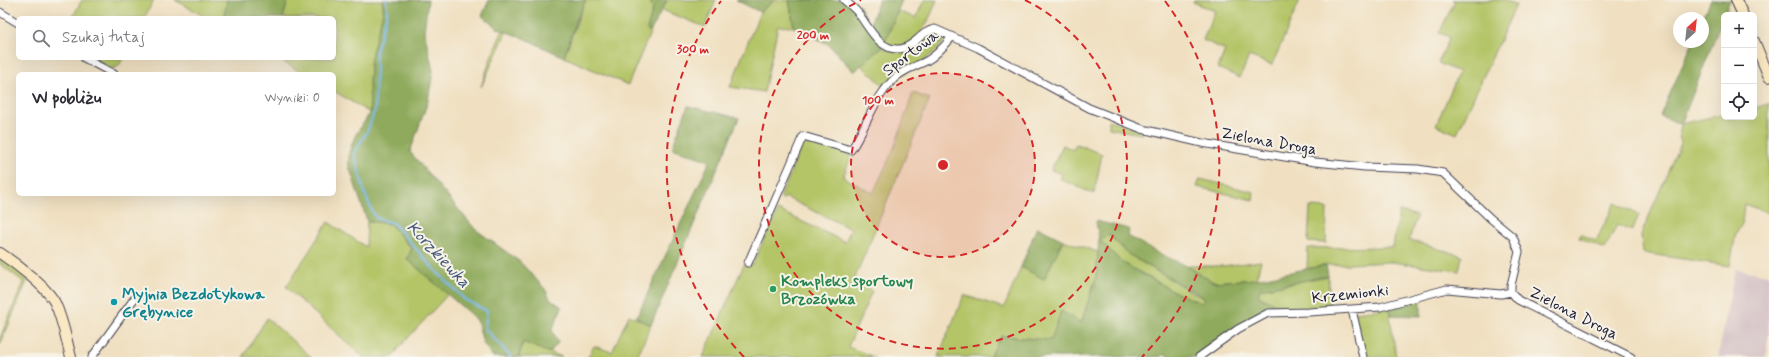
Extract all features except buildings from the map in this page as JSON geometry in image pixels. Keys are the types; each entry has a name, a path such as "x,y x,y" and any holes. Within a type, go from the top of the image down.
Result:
{"street":[{"name":"Zielona Droga","path":"844,0 851,6 877,39 886,46 903,48 916,41 926,31 935,28 978,48 1089,108 1142,129 1202,143 1315,162 1418,169 1443,173 1490,218 1513,237 1519,252 1511,285 1511,292 1518,300 1631,357"},
{"path":"1736,0 1742,12"},
{"path":"0,12 16,22"},
{"name":"Sportowa","path":"748,264 803,136 851,150 861,135 879,96 888,85 905,70 929,59 939,52 952,37"},
{"path":"1757,48 1769,77"},
{"path":"88,60 110,72"},
{"path":"0,253 20,266 54,302 61,319 71,357"},
{"name":"Krzemionki","path":"1200,356 1238,329 1268,312 1309,312 1380,307 1447,288 1501,294 1511,292"},
{"path":"92,357 134,299"},
{"path":"1352,310 1363,357"}],"shaded area":[{"path":"1735,269 1769,275 1769,332 1765,357 1718,357"}],"green space":[{"path":"82,0 154,0 145,16 73,16"},
{"path":"175,0 227,0 224,16 203,16"},
{"path":"227,0 288,0 284,16 224,16"},
{"path":"288,0 382,0 382,21 370,64 370,113 336,92 336,72 301,72 280,60 336,60 336,16 284,16"},
{"path":"382,0 428,0 424,31 433,71 428,101 410,152 475,229 520,262 545,289 550,299 562,307 552,330 558,343 549,353 523,342 519,357 493,357 483,343 477,320 407,259 412,248 390,224 367,221 349,166 349,152 355,136 370,113 369,81 371,57 384,8"},
{"path":"489,0 586,0 576,21 564,57 528,40 497,28 482,16"},
{"path":"585,0 650,0 653,9 647,30 650,33 628,85 564,57"},
{"path":"650,0 667,0 650,32 647,30 653,9"},
{"path":"667,0 716,0 705,27 662,10"},
{"path":"736,0 774,0 760,12"},
{"path":"774,0 789,0 794,27 778,26 764,92 730,87 760,12"},
{"path":"789,0 850,0 860,6 870,25 879,0 902,0 884,44 854,72 828,44 794,27"},
{"path":"924,0 937,0 923,30 918,36 905,45 895,46 884,44 898,11 916,18"},
{"path":"1194,0 1300,0 1272,65 1249,56 1240,78 1218,68 1225,50 1203,40 1215,11 1193,2"},
{"path":"1453,0 1504,0 1516,5 1457,134 1436,125 1459,72 1438,63 1450,37 1439,33 1455,1"},
{"path":"1711,0 1730,0 1725,12 1721,12 1721,23 1681,124 1660,116 1690,48 1709,48 1709,12 1706,12"},
{"path":"503,30 507,31 481,87 492,55"},
{"path":"933,30 944,34 945,39 940,46 918,65 884,86 861,65 882,47 892,51"},
{"path":"95,60 122,60 119,66 112,69"},
{"path":"913,93 930,99 853,282 872,291 848,347 874,357 703,357 745,262 752,265 778,210 845,242 851,229 785,197 783,200 780,198 804,140 852,154 843,177 873,193 894,148"},
{"path":"1769,104 1769,213 1744,204 1742,225 1736,233 1730,266 1643,253 1641,235 1681,141 1679,137 1681,124 1721,115 1721,120 1757,120 1757,107"},
{"path":"688,106 739,118 651,325 636,318 710,161 672,148"},
{"path":"1109,120 1143,131 1141,134 1109,128"},
{"path":"1076,144 1102,154 1094,194 1060,179 1062,174 1051,170 1063,145 1073,150"},
{"path":"1200,179 1254,192 1253,200 1197,187"},
{"path":"1615,203 1639,215 1632,231 1617,225 1605,249 1579,238 1580,234 1596,241"},
{"path":"1310,207 1327,208 1326,243 1308,242"},
{"path":"1399,212 1417,216 1409,240 1462,256 1459,271 1391,262 1326,265 1307,269 1308,248 1393,247"},
{"path":"367,221 390,224 412,249 407,259 448,294 398,349 393,357 363,357 286,287 328,222 366,247"},
{"path":"1096,221 1129,229 1128,236 1158,253 1187,266 1213,282 1256,279 1326,265 1328,276 1260,289 1258,296 1289,311 1262,311 1245,321 1195,357 1169,357 1165,354 1161,357 990,357 1001,336 1051,340 1061,311 1081,323 1096,278 1099,239","holes":["1110,235 1128,254 1205,298 1202,303 1179,294 1121,262 1099,239"]},
{"path":"1037,227 1063,240 1044,279 1021,267"},
{"path":"1109,235 1128,254 1195,294 1205,298 1202,304 1177,293 1121,262 1099,239"},
{"path":"1063,240 1098,252 1096,278 1081,323 1051,341 1001,336 990,357 938,357 964,295 1004,308 1021,267 1044,279"},
{"path":"0,256 28,279 0,345 0,338 24,282 0,264"},
{"path":"1261,261 1256,279 1213,282 1187,266 1223,266"},
{"path":"1328,276 1330,308 1289,311 1258,296 1260,289"},
{"path":"1421,298 1421,316 1390,315 1389,308"},
{"path":"1389,308 1396,357 1366,357 1354,312"},
{"path":"629,315 651,325 637,357 588,357 594,346 612,352"},
{"path":"267,318 311,357 243,357"},
{"path":"523,342 562,357 519,357"}],"waterway":[{"name":"Korzkiewka","path":"386,0 387,13 376,52 375,110 367,132 354,153 365,194 376,218 393,223 433,268 464,299 487,311 485,329 511,357"}],"place":[{"name":"Kompleks sportowy Brzozówka","path":"773,289"},
{"name":"Myjnia Bezdotykowa Grębynice","path":"114,302"}]}
